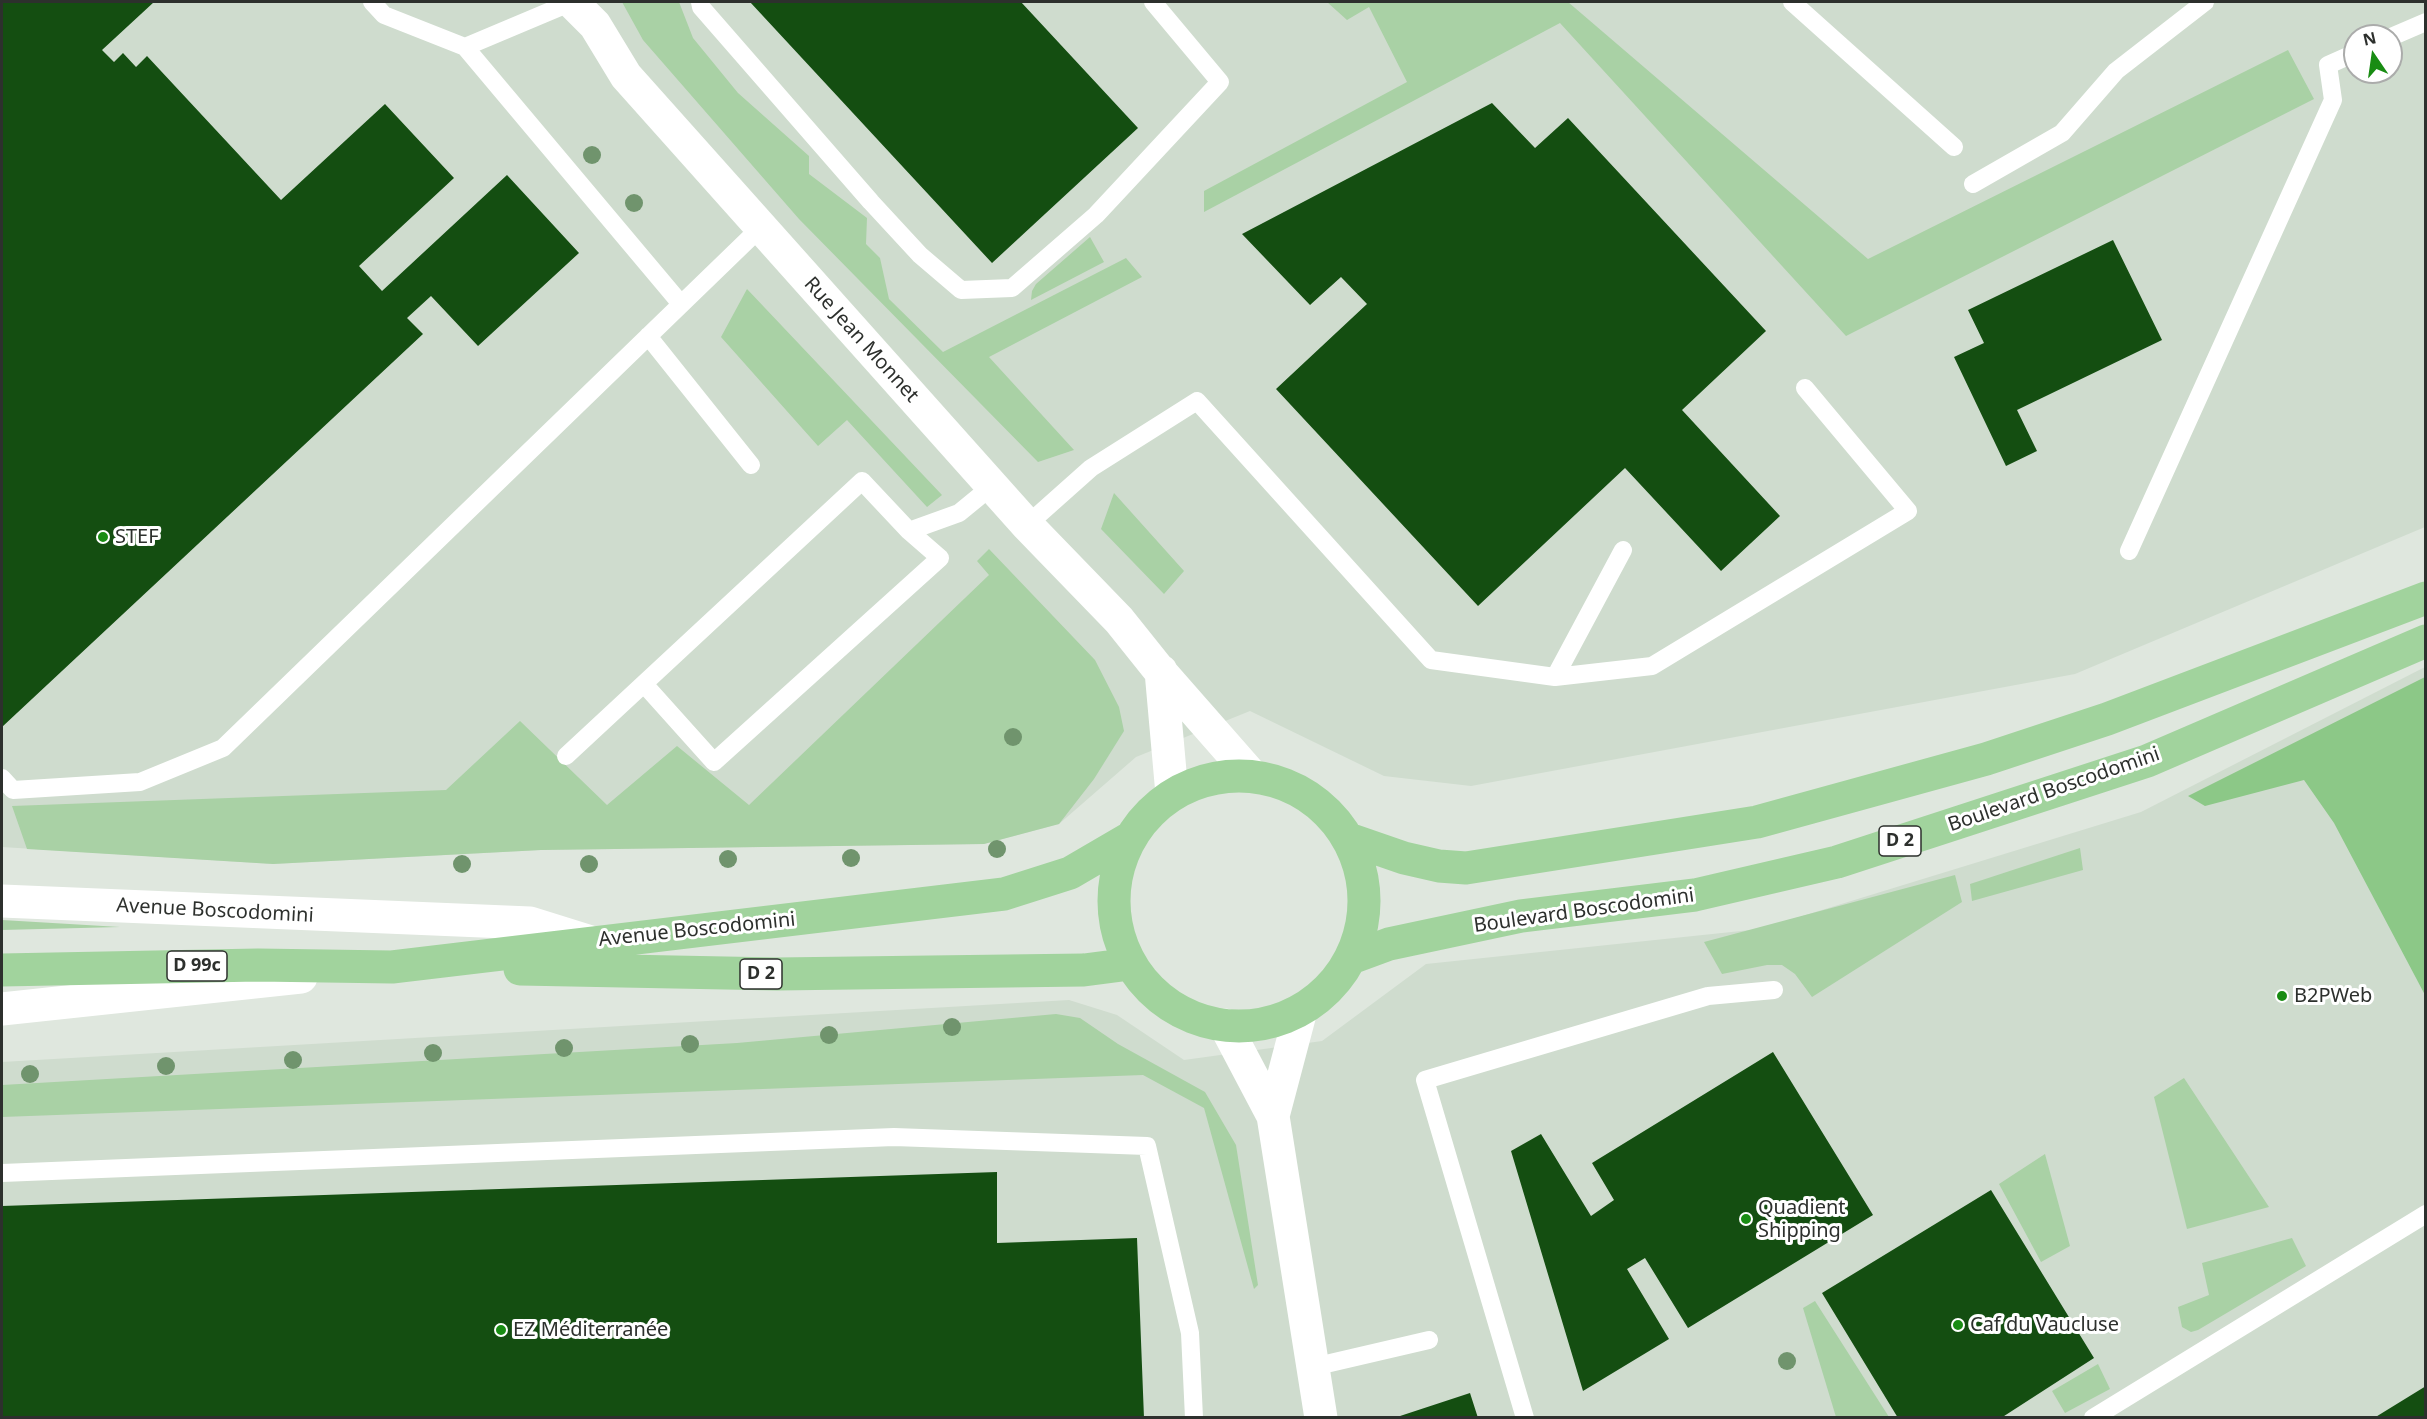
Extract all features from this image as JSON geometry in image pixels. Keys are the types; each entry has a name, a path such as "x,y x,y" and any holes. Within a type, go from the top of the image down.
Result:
{"main road":[{"path":"1349,839 1404,858 1439,866 1466,868 1757,822 1986,759 2108,720 2426,598"},
{"name":"Boulevard Boscodomini","path":"1351,958 1389,944 1521,916 1695,895 1837,862 2147,761 2426,641"},
{"path":"1252,776 1281,782 1308,796 1331,815 1349,839 1362,877 1363,918 1351,958 1330,988 1301,1010 1264,1023 1225,1025 1188,1015 1155,994 1130,964 1115,922 1115,879 1130,838 1149,813 1172,794 1211,778 1252,776"},
{"name":"Avenue Boscodomini","path":"594,944 1004,894 1070,873 1130,838"},
{"name":"D 99c","path":"2,970 258,965 392,967 594,944"},
{"name":"Avenue Boscodomini","path":"392,967 777,974 1084,970 1130,964"}],"street":[{"name":"Rue Jean Monnet","path":"572,2 596,25 626,76 1027,525 1119,620 1252,776"},
{"path":"1161,670 1172,794"},
{"name":"Avenue Boscodomini","path":"2,901 530,923 594,944"},
{"name":"Avenue Boscodomini","path":"2,1009 392,967"},
{"path":"1273,1116 1301,1010"},
{"path":"1225,1025 1273,1116 1321,1418"}],"lane":[{"path":"372,2 384,15 465,47 681,304"},
{"path":"465,47 572,2"},
{"path":"700,2 701,7 871,202 920,255 961,290 1012,288 1096,215 1220,82 1153,2"},
{"path":"1792,2 1954,147"},
{"path":"1973,184 2062,133 2116,71 2205,2"},
{"path":"2403,32 2426,22"},
{"path":"2129,551 2333,100 2328,65 2343,58"},
{"path":"2,778 13,790 140,782 223,748 760,228"},
{"path":"648,336 751,465"},
{"path":"1027,525 1091,468 1197,402 1431,660 1555,677 1652,666 1908,511 1805,388"},
{"path":"566,756 862,481 909,531 940,558 714,762 644,684"},
{"path":"909,531 959,513 992,486"},
{"path":"1555,677 1623,550"},
{"path":"1525,1418 1425,1080 1708,996 1774,990"},
{"path":"2,1173 894,1137 1147,1146 1190,1333 1194,1418"},
{"path":"2093,1418 2426,1214"},
{"path":"1313,1367 1428,1340"}],"shaded area":[{"path":"2,2 2425,2 2425,527 2075,674 1471,786 1384,776 1250,711 1136,757 1059,824 984,844 541,850 273,864 2,847"},
{"path":"2425,667 2425,1417 2,1418 2,1062 1069,1000 1117,1015 1184,1060 1322,1041 1426,964 1760,929 2141,812"}],"green space":[{"path":"622,2 679,2 693,38 738,93 809,156 809,174 867,218 866,244 880,258 889,299 943,352 1126,258 1142,277 989,357 1074,450 1038,462 799,219 643,40"},
{"path":"1327,2 1568,2 1868,259 2288,50 2314,99 1846,336 1560,23 1204,212 1204,191 1407,82 1369,7 1347,20"},
{"path":"1090,237 1104,262 1031,300 1036,284"},
{"path":"747,289 942,495 927,507 847,420 818,446 721,337"},
{"path":"1114,493 1184,571 1164,594 1101,529"},
{"path":"989,549 1095,660 1119,707 1124,731 1094,779 1059,824 984,844 541,850 273,864 27,849 12,806 446,790 520,721 607,805 677,746 749,805 989,575 977,561"},
{"path":"2425,677 2425,995 2334,823 2304,780 2205,806 2188,796"},
{"path":"2080,848 2083,870 1972,901 1970,884"},
{"path":"1955,875 1962,902 1812,997 1795,974 1782,965 1767,965 1722,974 1704,942"},
{"path":"2,920 120,927 2,930"},
{"path":"1056,1014 1080,1018 1118,1044 1205,1092 1236,1145 1258,1285 1254,1289 1204,1108 1143,1075 2,1117 2,1085 737,1043"},
{"path":"2184,1078 2269,1207 2187,1229 2154,1097"},
{"path":"2045,1154 2070,1246 2041,1262 1999,1184"},
{"path":"2292,1238 2306,1266 2198,1330 2191,1332 2182,1327 2178,1307 2209,1295 2202,1263"},
{"path":"1815,1301 1889,1417 1836,1417 1803,1308"},
{"path":"2098,1364 2110,1389 2065,1413 2052,1391"}],"building":[{"name":"STEF","path":"2,2 154,2 102,50 114,62 123,53 136,67 147,56 281,200 385,104 454,178 359,266 382,291 507,175 579,253 478,346 431,296 407,318 423,334 2,727"},
{"path":"750,2 1021,2 1138,128 992,263"},
{"path":"1492,103 1535,148 1568,118 1766,331 1682,410 1780,516 1721,571 1625,468 1478,606 1276,389 1367,304 1341,277 1310,305 1242,234"},
{"path":"2113,240 2162,340 2017,410 2037,451 2006,466 1954,357 1984,343 1968,310"},
{"name":"Quadient Shipping","path":"1773,1052 1873,1215 1688,1328 1645,1258 1627,1269 1669,1339 1583,1391 1511,1151 1541,1134 1591,1216 1614,1200 1592,1163"},
{"name":"EZ Méditerranée","path":"997,1172 997,1243 1137,1238 1144,1418 2,1418 2,1206"},
{"name":"Caf du Vaucluse","path":"1991,1190 2094,1358 2001,1418 1898,1418 1822,1293"},
{"path":"2426,1386 2426,1418 2374,1418"},
{"path":"1470,1393 1478,1418 1397,1418 1397,1417"}],"place":[{"name":"STEF","path":"103,537"},
{"name":"B2PWeb","path":"2282,996"},
{"name":"Quadient Shipping","path":"1746,1219"},
{"name":"Caf du Vaucluse","path":"1958,1325"},
{"name":"EZ Méditerranée","path":"501,1330"}]}
